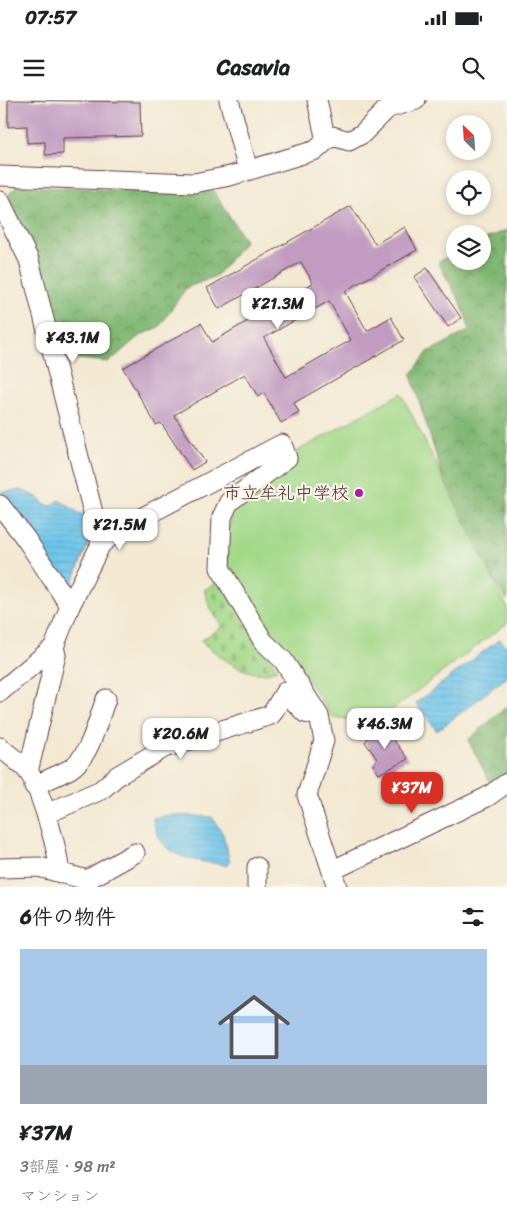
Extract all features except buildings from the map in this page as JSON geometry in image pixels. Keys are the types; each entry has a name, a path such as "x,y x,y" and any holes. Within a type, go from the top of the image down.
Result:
{"street":[{"path":"230,100 248,170"},
{"path":"0,176 194,183 248,170 316,150 326,141 326,134 316,100"},
{"path":"326,134 350,141 362,134 388,108 416,100"},
{"path":"0,201 29,260 101,544"},
{"path":"0,692 54,647 70,606 101,544 122,528 282,444 287,458 229,502 222,516 220,568 263,640 283,660 319,716 324,741 307,795 335,878 487,797 507,783"},
{"path":"0,505 26,539 70,606"},
{"path":"31,779 56,655 54,647"},
{"path":"46,814 101,790 117,776 164,748 272,715 285,692 305,713 319,716"},
{"path":"31,779 71,768 80,760 87,749 106,699"},
{"path":"0,747 31,779 46,814 59,858 59,871"},
{"path":"0,868 39,867 59,871 88,883 135,853"},
{"path":"257,867 257,887"}],"green space":[{"path":"17,186 192,193 212,188 245,241 216,276 186,288 159,327 138,337 109,362 61,357 6,197"},
{"path":"507,230 507,600 455,516 411,375 428,352 470,330 462,306 438,262 446,258 446,270 491,270 491,237"},
{"path":"401,393 507,607 507,623 375,723 332,717 291,655 269,633 227,561 227,531 235,509 284,471 296,452"},
{"path":"221,581 277,669 267,673 246,671 226,660 200,641 222,627 210,607 204,590"},
{"path":"507,706 507,773 491,784 468,740"}],"water":[{"path":"21,490 39,498 43,504 52,506 59,500 77,512 89,517 92,534 70,589 0,498 2,492"},
{"path":"500,639 507,648 507,677 437,731 416,703"},
{"path":"170,815 212,817 223,834 230,862 226,865 190,859 170,850 156,832 153,818"}],"place":[{"name":"市立牟礼中学校","path":"359,493"}]}
